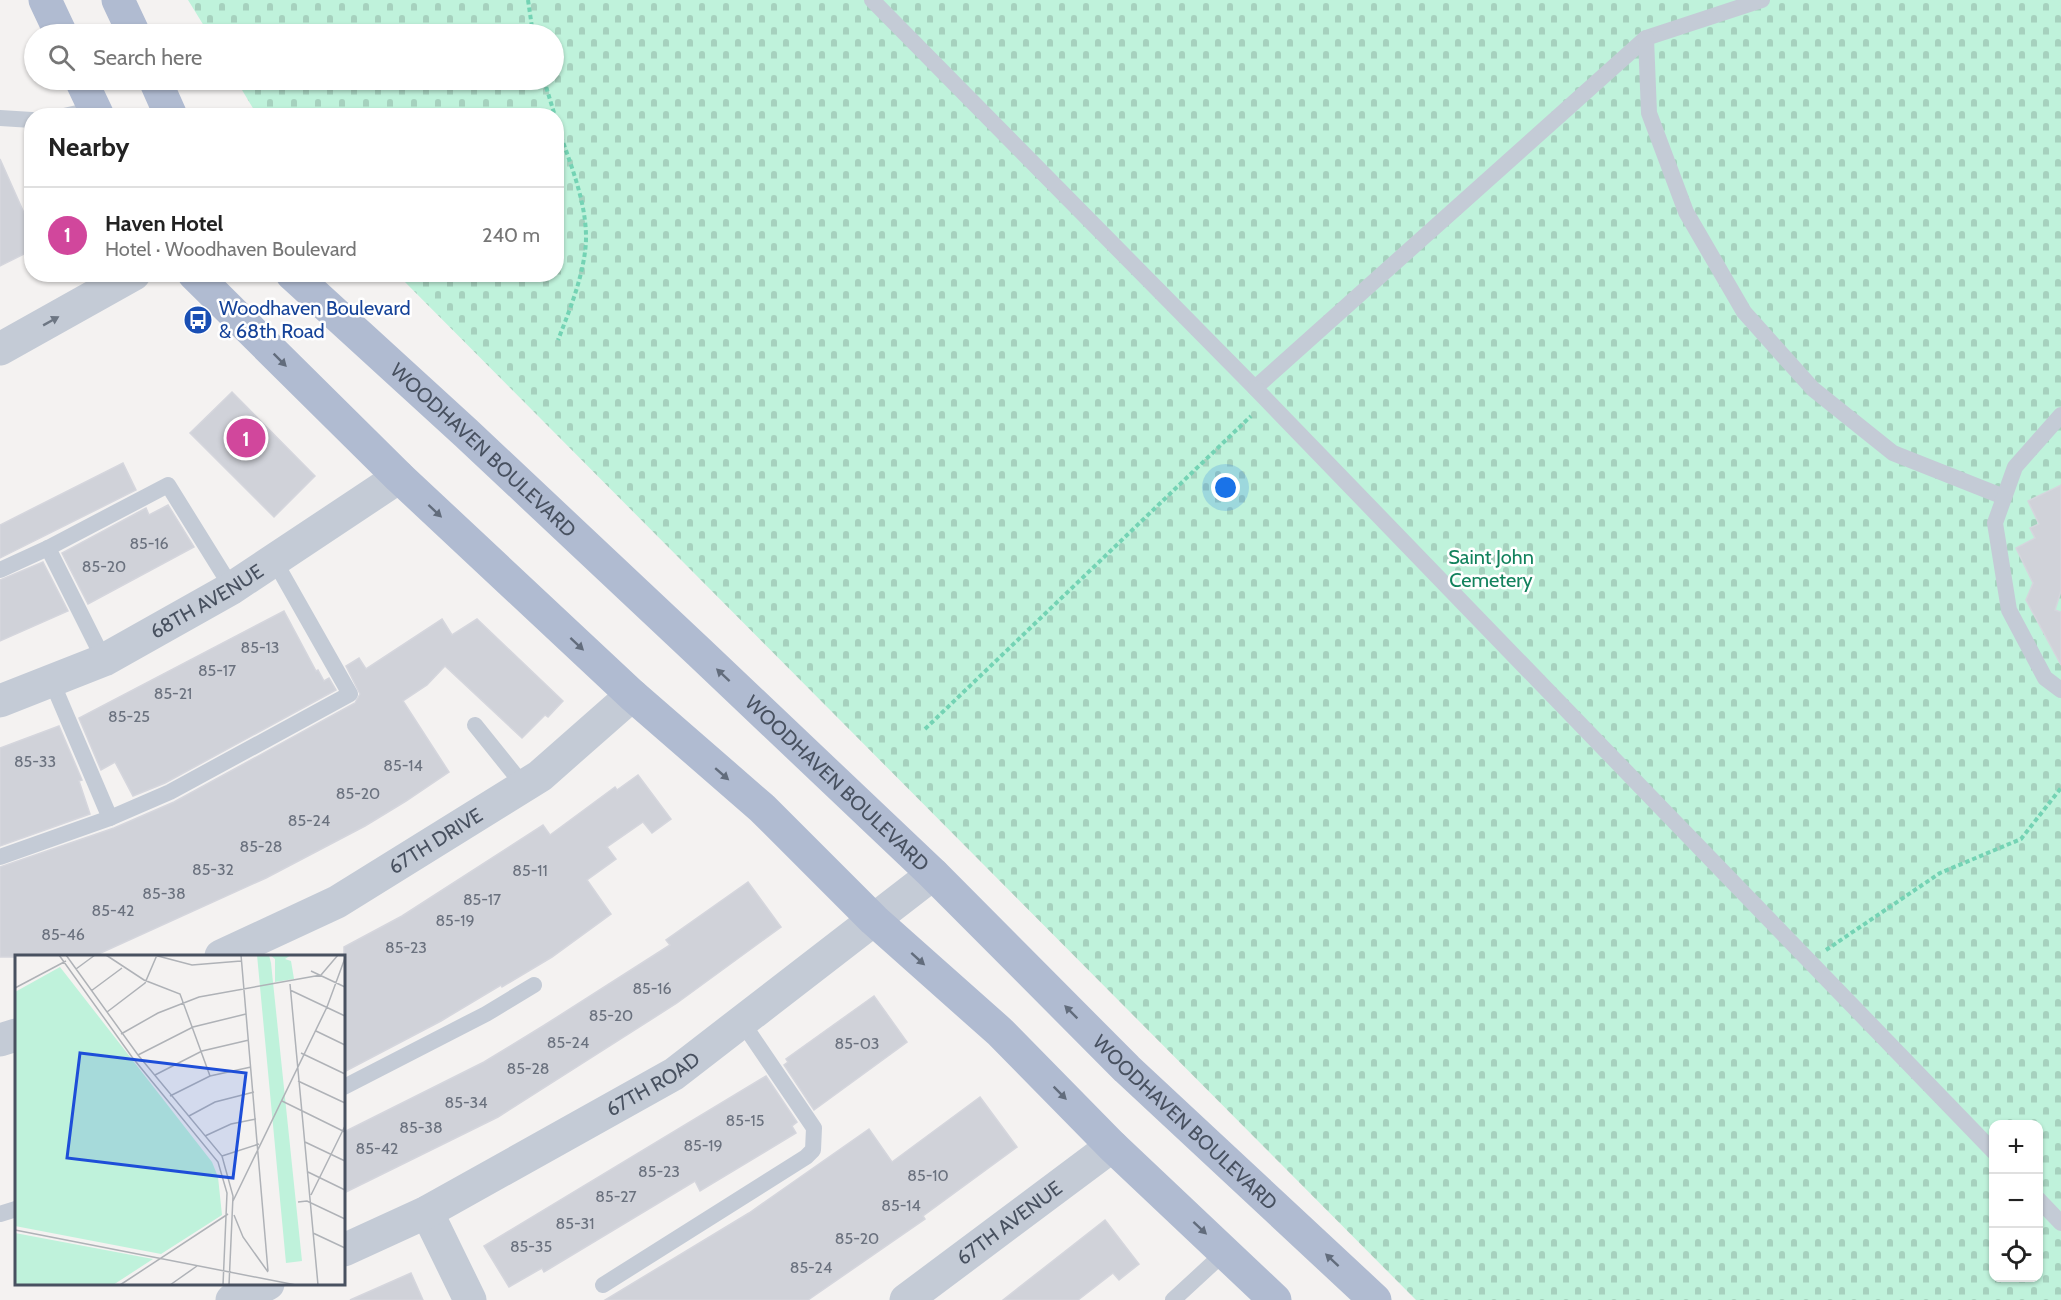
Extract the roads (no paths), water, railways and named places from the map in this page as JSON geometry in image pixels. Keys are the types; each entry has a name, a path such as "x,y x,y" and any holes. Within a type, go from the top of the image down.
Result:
{"main road":[{"path":"45,0 56,24"},
{"path":"118,0 129,24"},
{"path":"82,90 85,108"},
{"path":"159,90 167,108"},
{"path":"202,282 399,477 632,695 762,808 874,920 1000,1032 1112,1146 1275,1300"},
{"name":"WOODHAVEN BOULEVARD","path":"301,282 466,433 933,874 1127,1069 1375,1300"}],"street":[{"path":"0,349 120,282"},
{"name":"68TH AVENUE","path":"0,701 104,660 232,588 399,477"},
{"name":"67TH DRIVE","path":"225,955 337,902 540,776 632,695"},
{"name":"67TH ROAD","path":"345,1250 427,1212 674,1074 933,874"},
{"path":"0,1040 15,1035"},
{"name":"67TH AVENUE","path":"906,1300 1112,1146"},
{"path":"427,1212 470,1300"},
{"path":"232,1300 266,1285"}],"lane":[{"path":"872,0 1255,388 1989,1147"},
{"path":"1255,388 1646,38 1762,0"},
{"path":"1646,38 1649,113 1686,212 1744,312 1813,388 1893,453 2004,497"},
{"path":"0,118 24,120"},
{"path":"2061,415 2015,467 1995,523 2009,610 2045,678 2061,690"},
{"path":"0,570 48,548 168,485 232,588"},
{"path":"48,548 104,660"},
{"path":"0,856 110,818 170,792 350,694 274,560"},
{"path":"52,682 110,818"},
{"path":"475,725 524,786"},
{"path":"345,1087 486,1014 534,985"},
{"path":"603,1285 806,1157 813,1150 814,1128 742,1022"},
{"path":"2043,1204 2061,1222"},
{"path":"0,1214 15,1209"},
{"path":"1173,1300 1225,1252"}],"place":[{"name":"Woodhaven Boulevard & 68th Road","path":"198,320"},
{"name":"Haven Hotel","path":"246,438"}],"park label":[{"name":"Saint John Cemetery","path":"1491,568"}]}
